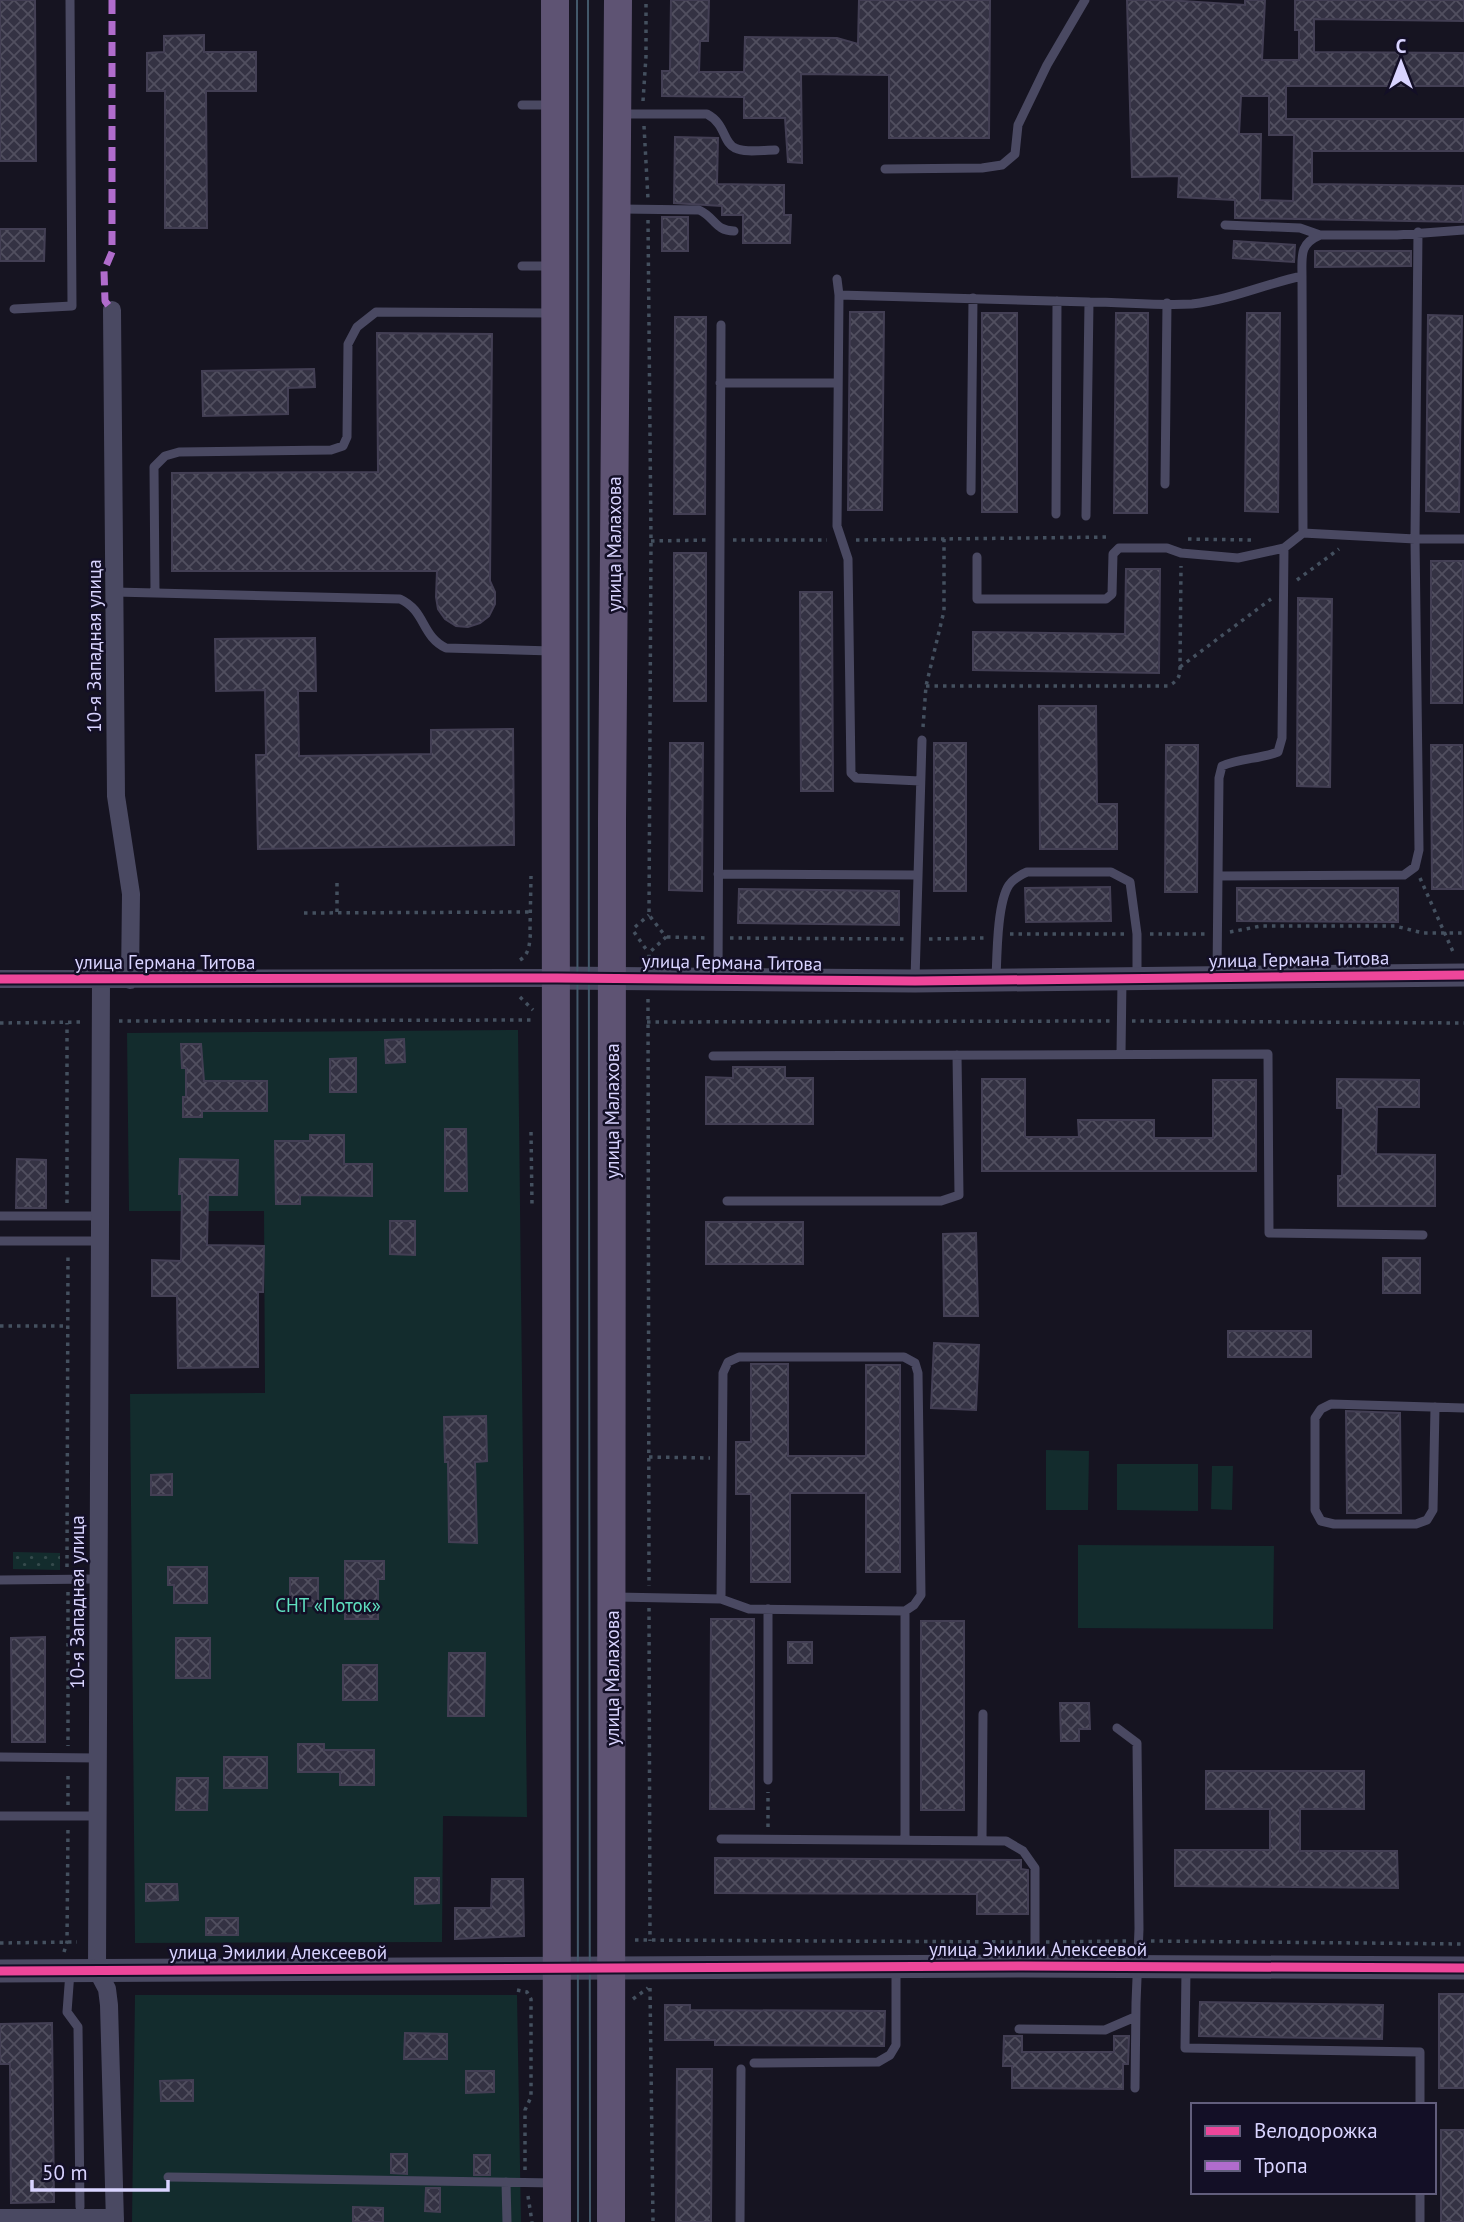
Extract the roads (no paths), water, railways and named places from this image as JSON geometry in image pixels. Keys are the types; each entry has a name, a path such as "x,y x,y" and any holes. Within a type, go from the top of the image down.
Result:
{"main road":[{"path":"555,0 558,978 557,2222"},
{"name":"улица Малахова","path":"611,2222 612,978 618,0"}],"street":[{"name":"10-я Западная улица","path":"112,310 116,796 131,894 130,980"},
{"name":"улица Германа Титова","path":"0,979 612,978 915,981 1217,977 1460,967"},
{"name":"10-я Западная улица","path":"101,980 97,1970 107,1989 115,2220"},
{"name":"улица Эмилии Алексеевой","path":"0,1971 67,1964 97,1970 895,1966 1464,1968"},
{"path":"0,2218 115,2220"}],"lane":[{"path":"14,309 72,306 70,0"},
{"path":"885,169 982,168 1002,165 1015,153 1017,125 1047,65 1085,0"},
{"path":"522,105 555,105"},
{"path":"617,114 707,114 716,119 732,147 738,150 775,150"},
{"path":"616,209 699,210 720,229 734,231"},
{"path":"1224,225 1300,228 1320,235 1464,230"},
{"path":"1219,876 1404,874 1415,867 1419,850 1415,539 1418,232"},
{"path":"1303,533 1302,251 1308,240 1320,235"},
{"path":"522,266 555,266"},
{"path":"839,295 1191,304 1238,296 1271,283 1302,276"},
{"path":"837,279 837,526 848,559 851,773 856,778 920,782"},
{"path":"971,491 972,298"},
{"path":"1056,514 1057,301"},
{"path":"1086,516 1089,302"},
{"path":"1165,484 1167,303"},
{"path":"155,592 154,467 165,456 179,452 331,450 343,446 347,437 348,344 357,327 376,313 555,313"},
{"path":"718,979 721,325"},
{"path":"720,383 838,383"},
{"path":"977,557 977,599 1106,599 1112,594 1113,554 1119,548 1167,548 1181,553 1238,558 1284,548 1303,533 1464,539"},
{"path":"1217,977 1219,778 1222,766 1232,761 1264,758 1278,752 1282,738 1284,548"},
{"path":"115,592 400,599 412,605 428,633 446,648 557,651"},
{"path":"915,981 922,740"},
{"path":"996,980 997,938 1007,887 1016,877 1027,872 1111,872 1129,882 1138,934 1121,1021 1121,1054"},
{"path":"718,874 917,876"},
{"path":"713,1056 1268,1054 1269,1233 1423,1235"},
{"path":"727,1201 940,1201 959,1195 957,1055"},
{"path":"0,1216 100,1216"},
{"path":"0,1241 100,1241"},
{"path":"612,1597 721,1599 749,1609 905,1611 914,1605 921,1595 918,1373 915,1363 904,1357 739,1357 728,1362 723,1373 721,1599"},
{"path":"1435,1407 1433,1510 1427,1520 1416,1524 1334,1524 1321,1521 1315,1510 1315,1418 1321,1409 1331,1404 1435,1407 1464,1408"},
{"path":"0,1580 98,1579"},
{"path":"768,1609 768,1780"},
{"path":"905,1611 905,1839"},
{"path":"982,1840 983,1714"},
{"path":"1117,1728 1138,1743 1139,1967 1135,2017 1135,2088"},
{"path":"0,1757 98,1758"},
{"path":"0,1816 97,1816"},
{"path":"721,1839 1006,1841 1023,1851 1035,1868 1035,1966"},
{"path":"67,1964 67,2012 78,2026 80,2207"},
{"path":"754,2063 878,2063 890,2055 895,2045 895,1966"},
{"path":"1186,1967 1185,2048 1420,2052 1420,2103"},
{"path":"1019,2029 1105,2030 1135,2017"},
{"path":"740,2222 741,2069"},
{"path":"168,2177 557,2183"},
{"path":"506,2182 507,2222"},
{"path":"1420,2194 1420,2222"}],"tram line":[{"path":"577,0 578,2222"},
{"path":"588,0 590,2222"}],"park label":[{"name":"СНТ «Поток»","path":"328,1605"}]}
